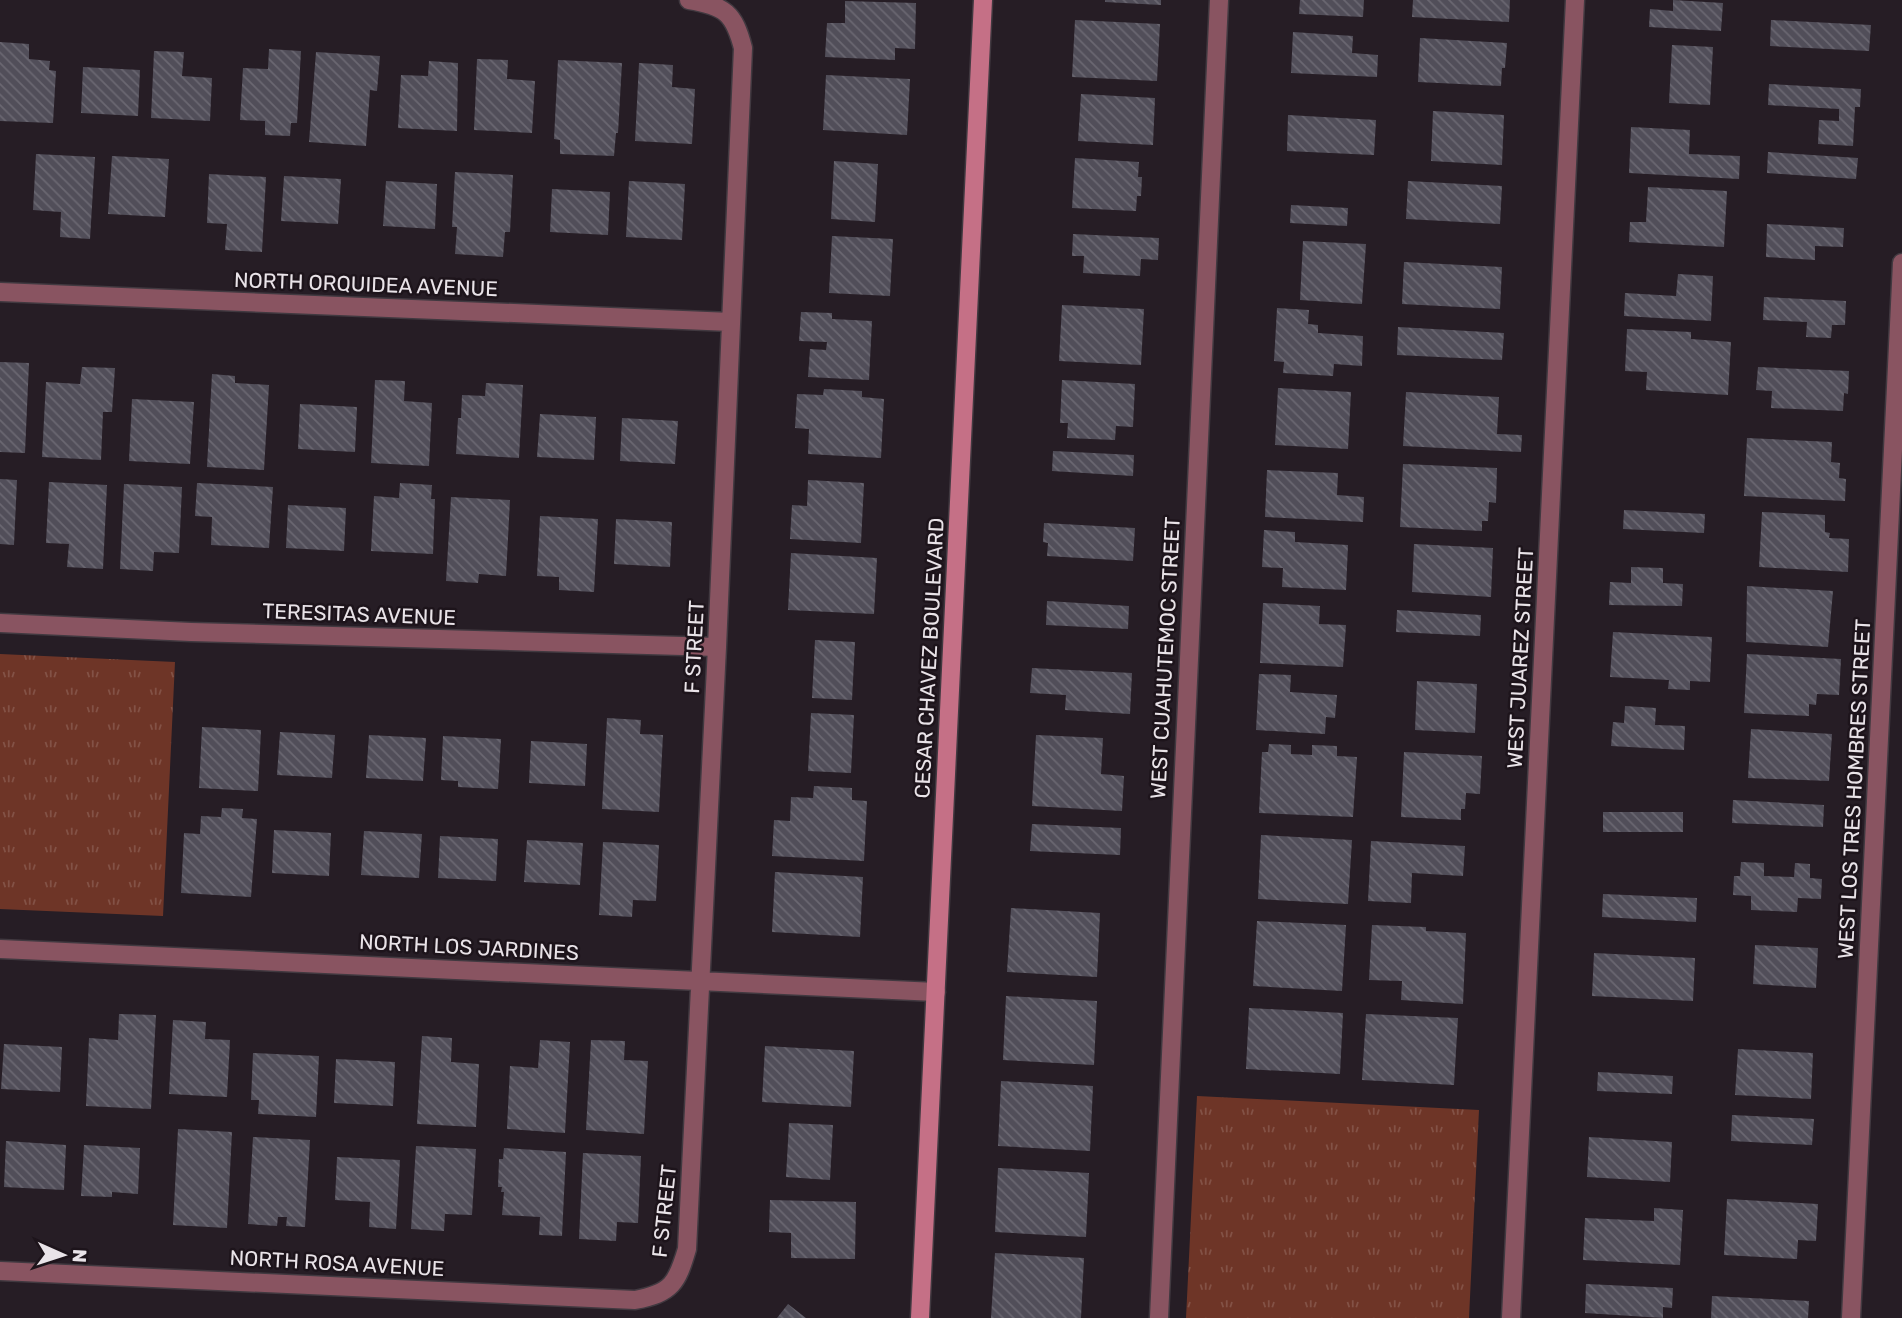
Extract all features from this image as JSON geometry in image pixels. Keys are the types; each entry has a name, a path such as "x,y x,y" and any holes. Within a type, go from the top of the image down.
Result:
{"street":[{"name":"F STREET","path":"670,1289 680,1272 687,1249 743,48 737,26 723,9 689,0"},
{"name":"CESAR CHAVEZ BOULEVARD","path":"920,1318 983,0"},
{"name":"WEST CUAHUTEMOC STREET","path":"1159,1318 1219,0"},
{"name":"WEST JUAREZ STREET","path":"1511,1318 1575,0"},
{"name":"WEST LOS TRES HOMBRES STREET","path":"1852,1318 1902,263"},
{"name":"NORTH ORQUIDEA AVENUE","path":"0,292 731,322"},
{"name":"TERESITAS AVENUE","path":"0,623 205,632 717,647"},
{"name":"NORTH LOS JARDINES","path":"0,949 936,992"},
{"name":"NORTH ROSA AVENUE","path":"0,1271 635,1300 652,1297 670,1289"}],"green space":[{"path":"0,654 175,662 163,916 0,909"},
{"path":"1197,1096 1479,1110 1469,1318 1186,1318"}],"building":[{"path":"1161,0 1161,5 1105,2"},
{"path":"1300,0 1364,0 1363,17 1299,14"},
{"path":"1413,0 1510,0 1509,22 1412,17"},
{"path":"1673,0 1723,3 1721,31 1649,27 1650,9 1673,11"},
{"path":"845,1 916,3 915,49 895,48 895,60 825,57 827,23 845,23"},
{"path":"1075,20 1160,24 1157,81 1072,77"},
{"path":"1771,20 1871,25 1869,51 1770,46"},
{"path":"1293,32 1353,36 1352,53 1378,55 1377,77 1291,73"},
{"path":"1420,38 1507,43 1501,86 1418,82"},
{"path":"0,42 29,44 29,59 50,61 49,70 56,71 53,123 0,121"},
{"path":"1672,45 1713,47 1710,105 1669,103"},
{"path":"269,49 301,51 297,123 291,123 290,136 265,135 265,121 240,120 243,68 268,69"},
{"path":"154,51 184,52 182,76 212,78 210,121 151,118"},
{"path":"316,52 380,56 377,91 370,90 366,146 309,142"},
{"path":"477,59 508,60 507,79 535,81 532,133 474,130"},
{"path":"558,60 622,63 614,156 560,154 560,140 554,139"},
{"path":"429,61 458,63 457,131 398,128 401,75 428,76"},
{"path":"639,63 673,65 672,87 695,89 692,144 635,141"},
{"path":"83,67 140,70 138,116 81,113"},
{"path":"826,75 910,79 907,135 823,130"},
{"path":"1769,84 1861,89 1860,107 1855,107 1853,146 1818,144 1819,120 1839,121 1839,109 1768,105"},
{"path":"1081,94 1155,98 1153,145 1078,141"},
{"path":"1433,111 1504,115 1502,165 1431,161"},
{"path":"1288,115 1376,120 1374,155 1287,151"},
{"path":"1631,127 1690,130 1689,154 1740,156 1739,179 1629,173"},
{"path":"1768,152 1858,158 1856,179 1767,173"},
{"path":"36,154 95,157 90,239 60,237 61,212 33,210"},
{"path":"112,156 169,159 165,217 108,214"},
{"path":"1075,158 1139,162 1138,177 1142,177 1141,196 1137,196 1136,211 1072,208"},
{"path":"834,161 878,164 875,222 831,219"},
{"path":"455,172 513,175 510,232 505,232 503,257 455,254 457,227 452,227"},
{"path":"209,174 266,177 262,252 225,250 227,224 207,223"},
{"path":"284,176 341,179 338,224 281,221"},
{"path":"386,181 437,184 435,229 383,226"},
{"path":"629,181 685,184 682,240 626,237"},
{"path":"1408,181 1502,186 1500,224 1406,219"},
{"path":"1648,187 1727,191 1724,247 1629,242 1630,222 1646,222"},
{"path":"552,189 610,192 608,235 550,232"},
{"path":"1291,205 1348,208 1347,226 1290,223"},
{"path":"1767,224 1844,228 1843,247 1815,246 1815,260 1766,257"},
{"path":"1073,234 1159,238 1158,260 1141,259 1140,276 1083,273 1084,256 1072,256"},
{"path":"832,236 893,239 890,296 829,293"},
{"path":"1303,241 1366,244 1362,304 1300,300"},
{"path":"1404,262 1502,267 1500,309 1402,304"},
{"path":"1678,274 1713,276 1711,321 1624,316 1625,293 1676,296"},
{"path":"1764,297 1846,301 1845,325 1832,325 1831,338 1806,337 1807,322 1763,320"},
{"path":"1062,305 1144,309 1141,365 1059,361"},
{"path":"1277,308 1309,310 1308,324 1318,325 1318,333 1363,336 1362,366 1334,364 1333,376 1283,373 1284,362 1274,361"},
{"path":"801,312 832,313 832,319 872,321 869,380 808,377 810,349 826,350 827,342 799,341"},
{"path":"1398,327 1504,333 1502,360 1397,355"},
{"path":"1627,329 1691,332 1691,339 1731,342 1728,395 1646,390 1647,372 1625,371"},
{"path":"0,362 29,363 25,453 0,452"},
{"path":"82,367 115,368 112,412 103,412 101,460 42,457 46,382 80,384"},
{"path":"1758,367 1849,371 1848,394 1844,393 1843,411 1771,408 1772,391 1756,390"},
{"path":"212,374 235,376 235,383 269,385 264,470 207,467"},
{"path":"375,380 405,381 404,401 432,403 429,466 371,463"},
{"path":"1062,380 1135,384 1133,427 1116,426 1115,440 1067,438 1068,423 1060,423"},
{"path":"486,383 523,385 519,458 456,454 462,395 485,396"},
{"path":"1278,388 1351,392 1348,449 1275,445"},
{"path":"824,389 862,391 862,397 884,399 881,458 808,454 809,429 795,428 797,394 823,395"},
{"path":"1406,392 1499,397 1497,434 1522,435 1521,452 1403,446"},
{"path":"132,399 194,402 190,464 129,461"},
{"path":"300,404 357,407 355,452 298,449"},
{"path":"540,414 596,417 594,460 537,457"},
{"path":"622,418 678,421 675,464 620,461"},
{"path":"1747,438 1832,442 1831,462 1840,463 1839,478 1846,479 1845,501 1744,496"},
{"path":"1053,451 1134,455 1133,476 1052,471"},
{"path":"1403,464 1497,468 1496,503 1489,502 1488,521 1482,521 1482,531 1400,527"},
{"path":"1267,470 1338,473 1337,495 1364,497 1363,522 1265,517"},
{"path":"0,479 17,480 14,545 0,544"},
{"path":"808,480 864,483 861,543 790,539 792,505 807,506"},
{"path":"49,482 107,485 103,569 67,567 69,544 46,543"},
{"path":"197,483 273,487 269,548 211,545 212,517 195,516"},
{"path":"400,483 432,485 431,499 435,499 433,554 371,551 374,496 399,498"},
{"path":"124,484 182,487 179,553 154,552 153,571 120,569"},
{"path":"451,497 510,500 506,576 479,574 478,583 446,581"},
{"path":"288,505 346,508 344,551 286,548"},
{"path":"1624,510 1705,514 1704,533 1623,529"},
{"path":"1762,512 1825,515 1825,532 1830,533 1829,538 1849,539 1848,572 1759,567"},
{"path":"540,516 598,519 594,592 559,590 559,577 537,576"},
{"path":"616,519 672,522 670,567 614,564"},
{"path":"1044,523 1135,528 1133,561 1047,556 1048,543 1043,542"},
{"path":"1264,530 1295,532 1295,542 1348,545 1346,590 1282,587 1283,568 1262,567"},
{"path":"1414,544 1493,548 1491,597 1412,592"},
{"path":"791,553 877,558 874,614 788,610"},
{"path":"1631,567 1663,568 1663,583 1683,584 1682,606 1609,605 1610,582 1631,583"},
{"path":"1747,586 1833,591 1828,647 1746,642"},
{"path":"1047,601 1129,606 1128,629 1046,625"},
{"path":"1263,603 1320,606 1319,624 1346,625 1343,667 1260,663"},
{"path":"1397,610 1481,615 1480,636 1396,632"},
{"path":"1613,632 1712,637 1710,682 1690,681 1690,690 1668,689 1669,680 1610,677"},
{"path":"815,640 855,642 852,700 812,698"},
{"path":"1747,654 1841,659 1839,695 1817,694 1816,705 1809,704 1809,716 1744,713"},
{"path":"1032,668 1132,673 1130,714 1065,710 1066,695 1030,693"},
{"path":"1259,674 1291,675 1290,692 1337,695 1335,718 1326,717 1325,734 1256,730"},
{"path":"1417,681 1477,684 1475,733 1415,730"},
{"path":"1625,706 1656,708 1655,725 1685,726 1684,750 1611,746 1613,722 1624,723"},
{"path":"811,713 854,715 851,773 808,771"},
{"path":"607,718 641,720 640,734 663,735 659,812 602,809"},
{"path":"202,727 261,730 258,791 199,788"},
{"path":"1751,729 1832,734 1829,781 1748,778"},
{"path":"280,732 335,735 332,778 277,775"},
{"path":"369,735 426,738 423,781 366,778"},
{"path":"1036,735 1103,738 1101,774 1124,776 1122,811 1032,806"},
{"path":"443,736 501,739 498,789 458,787 458,781 441,780"},
{"path":"531,741 587,744 585,786 529,783"},
{"path":"1269,744 1291,745 1291,754 1312,755 1312,745 1337,746 1337,756 1357,757 1353,817 1259,813 1262,752 1268,752"},
{"path":"1404,752 1482,756 1480,794 1466,793 1461,820 1401,817"},
{"path":"814,786 852,788 852,800 867,801 864,861 772,856 774,820 790,821 791,797 813,798"},
{"path":"1733,800 1824,805 1823,827 1732,823"},
{"path":"222,808 243,809 242,818 257,819 251,897 181,893 184,833 200,834 201,816 221,817"},
{"path":"1603,812 1683,812 1683,832 1603,832"},
{"path":"1032,824 1121,828 1120,855 1030,851"},
{"path":"274,830 331,833 329,876 272,873"},
{"path":"364,831 422,834 419,878 361,875"},
{"path":"1261,835 1352,840 1348,904 1258,899"},
{"path":"440,836 498,839 496,881 438,878"},
{"path":"527,840 583,843 580,885 524,882"},
{"path":"1371,841 1465,846 1463,876 1412,873 1411,903 1368,901"},
{"path":"603,842 659,845 656,901 633,900 632,917 599,915"},
{"path":"1741,862 1764,863 1764,876 1794,877 1795,863 1810,864 1810,878 1822,879 1821,899 1798,898 1797,912 1751,910 1751,896 1733,895 1734,876 1740,876"},
{"path":"775,872 863,877 860,937 772,932"},
{"path":"1603,894 1697,898 1696,922 1602,917"},
{"path":"1011,908 1100,913 1097,977 1007,972"},
{"path":"1257,921 1346,925 1342,991 1253,986"},
{"path":"1372,925 1426,927 1426,931 1466,933 1463,1004 1401,1000 1402,981 1369,980"},
{"path":"1755,945 1818,948 1816,988 1753,984"},
{"path":"1594,953 1695,958 1693,1001 1592,996"},
{"path":"1006,996 1097,1001 1094,1065 1003,1060"},
{"path":"1249,1008 1343,1013 1340,1074 1246,1069"},
{"path":"119,1014 156,1015 151,1109 86,1106 89,1038 118,1040"},
{"path":"1366,1014 1458,1018 1454,1085 1362,1080"},
{"path":"173,1020 206,1022 205,1039 230,1040 227,1097 169,1094"},
{"path":"422,1036 452,1038 451,1062 479,1064 476,1127 417,1124"},
{"path":"540,1040 570,1042 565,1133 507,1129 510,1066 538,1068"},
{"path":"591,1040 625,1041 624,1060 648,1061 644,1134 586,1130"},
{"path":"4,1044 62,1047 60,1092 1,1089"},
{"path":"765,1046 854,1051 851,1107 762,1102"},
{"path":"1738,1049 1813,1053 1811,1099 1735,1095"},
{"path":"253,1053 319,1056 316,1117 258,1114 259,1100 251,1100"},
{"path":"336,1059 395,1062 393,1106 334,1103"},
{"path":"1598,1072 1673,1076 1672,1094 1597,1091"},
{"path":"1001,1081 1093,1086 1090,1151 998,1146"},
{"path":"1732,1115 1814,1119 1812,1145 1731,1141"},
{"path":"789,1123 833,1125 830,1180 786,1177"},
{"path":"178,1129 232,1132 227,1228 173,1225"},
{"path":"253,1137 310,1140 305,1227 286,1226 287,1217 278,1217 277,1226 248,1224"},
{"path":"1589,1137 1672,1142 1670,1182 1587,1177"},
{"path":"6,1141 66,1145 64,1190 4,1187"},
{"path":"84,1145 140,1148 138,1194 112,1192 112,1197 81,1196"},
{"path":"416,1146 476,1149 472,1215 445,1214 444,1231 411,1229"},
{"path":"504,1148 566,1152 562,1236 539,1235 540,1217 502,1215 504,1192 501,1192 502,1187 498,1187 499,1159 503,1159"},
{"path":"583,1153 641,1156 638,1223 617,1222 616,1241 579,1239"},
{"path":"337,1157 400,1160 396,1229 369,1227 370,1202 335,1200"},
{"path":"998,1168 1089,1173 1086,1237 995,1232"},
{"path":"1727,1199 1818,1204 1816,1241 1798,1240 1797,1259 1724,1255"},
{"path":"770,1200 856,1202 855,1259 791,1258 791,1233 769,1232"},
{"path":"1654,1208 1683,1210 1680,1265 1583,1260 1585,1218 1654,1221"},
{"path":"995,1253 1084,1258 1081,1318 991,1318"},
{"path":"1586,1284 1673,1288 1672,1308 1663,1307 1663,1318 1585,1313"},
{"path":"1712,1296 1809,1301 1808,1318 1711,1318"},
{"path":"788,1304 806,1318 777,1318"}]}
